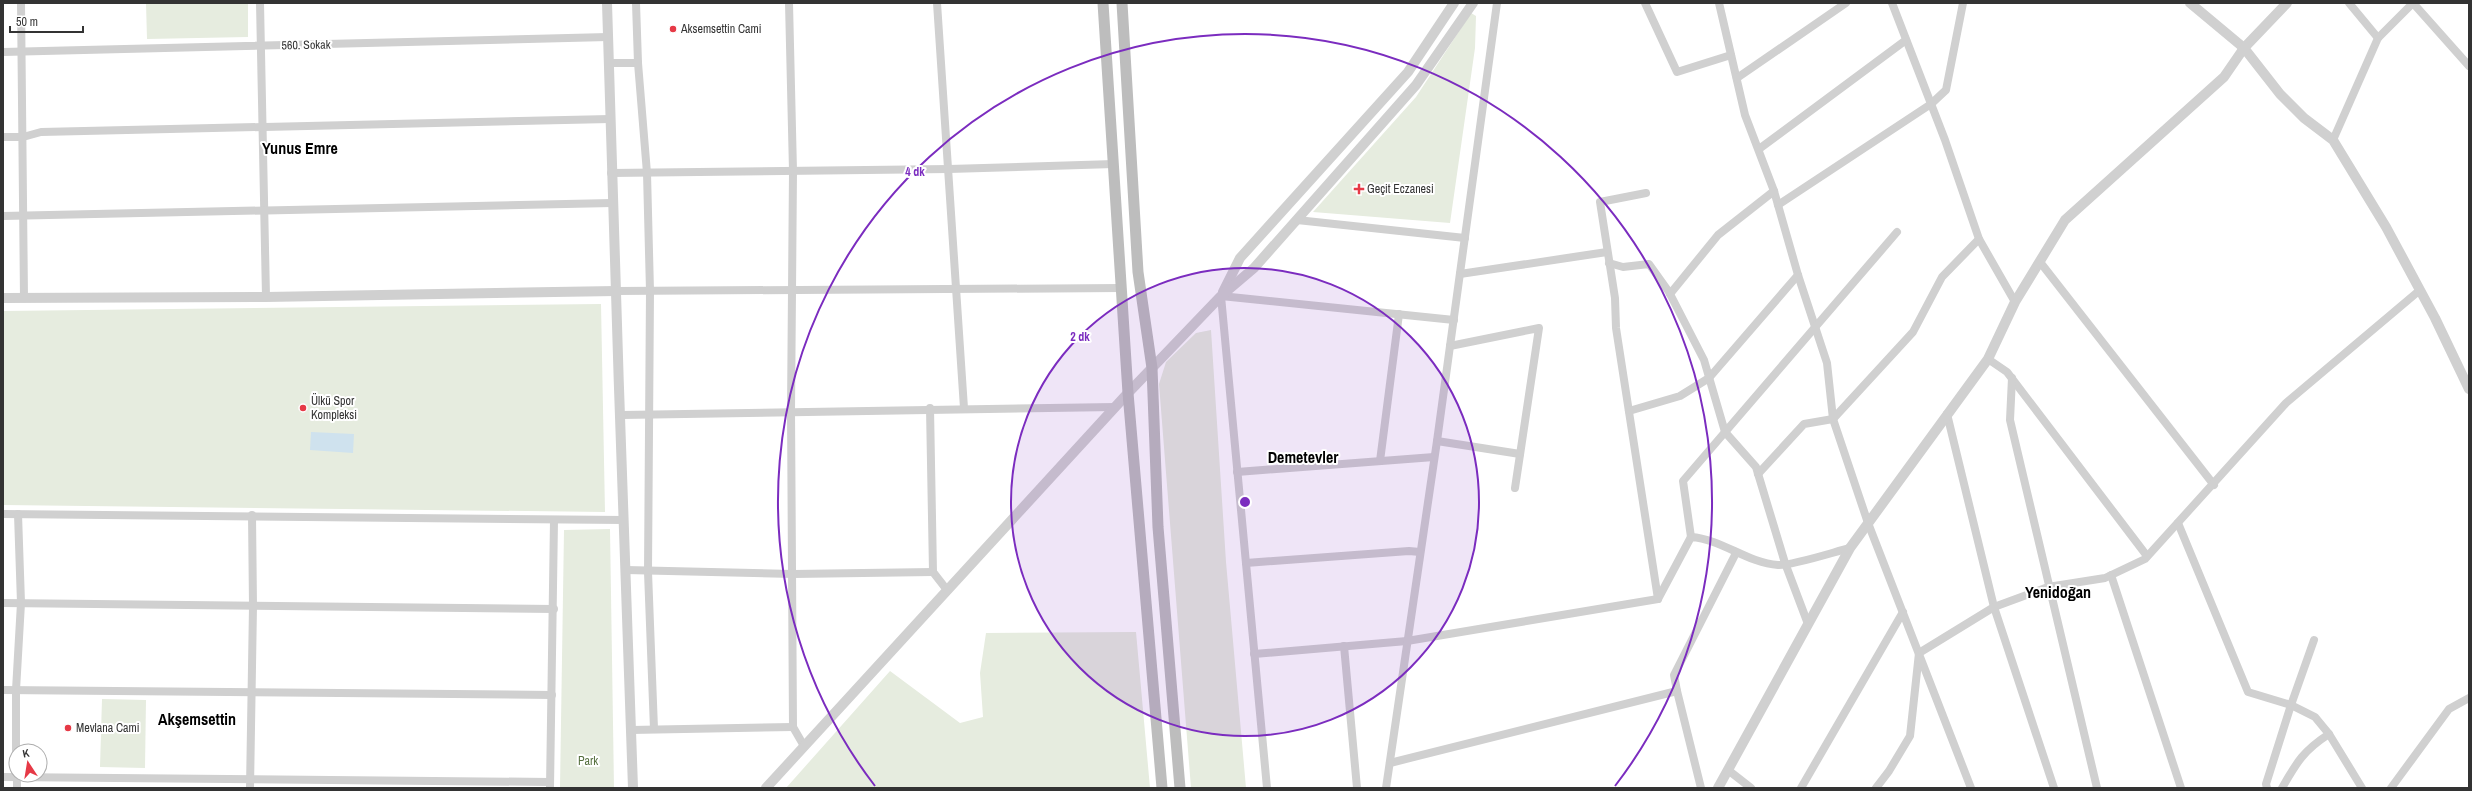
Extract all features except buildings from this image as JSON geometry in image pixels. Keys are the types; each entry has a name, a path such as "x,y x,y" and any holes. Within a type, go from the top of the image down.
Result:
{"main road":[{"path":"1103,3 1128,392 1162,788"},
{"path":"1122,3 1138,272 1152,368 1158,527 1180,788"}],"street":[{"path":"21,3 24,298"},
{"path":"260,3 266,298"},
{"path":"607,3 611,173 622,415 633,788"},
{"path":"636,3 638,63 647,173 650,291 648,572 654,729"},
{"path":"789,3 794,289 791,411 794,727 804,746"},
{"path":"937,3 964,408"},
{"path":"1267,788 1221,296 1240,258 1408,72 1454,3"},
{"path":"766,788 1128,392 1221,296 1254,268 1416,85 1473,3"},
{"path":"1386,788 1437,441 1497,3"},
{"path":"1645,3 1677,72 1731,55"},
{"path":"1719,3 1745,115 1774,191 1798,275 1827,363 1833,419 1868,523 1971,788"},
{"path":"1736,78 1846,3"},
{"path":"1892,3 1931,104 1979,239 2014,302"},
{"path":"1778,205 1931,104 1946,90 1963,3"},
{"path":"2190,3 2244,48 2280,94 2304,118 2333,140 2386,227 2420,290 2469,389"},
{"path":"1718,788 1850,548 1988,359 2014,302 2040,262 2064,220 2224,77 2244,48 2288,3"},
{"path":"2349,3 2378,38"},
{"path":"2333,140 2378,38 2413,3 2469,66"},
{"name":"560. Sokak","path":"3,52 608,37"},
{"path":"1758,149 1906,40"},
{"path":"609,63 638,63"},
{"path":"3,137 23,137 41,132 262,126 610,120"},
{"path":"611,173 949,169 1114,164"},
{"path":"1670,294 1718,235 1774,191"},
{"path":"1646,193 1600,202 1615,298 1616,328 1658,599"},
{"path":"3,216 612,203"},
{"path":"1296,220 1465,238"},
{"path":"1658,599 1691,537 1683,482 1896,232"},
{"path":"1758,474 1804,424 1833,419 1913,332 1942,277 1979,239"},
{"path":"1460,274 1607,252"},
{"path":"1609,262 1623,267 1649,264 1670,294 1704,360 1725,432 1756,467 1785,564 1808,624"},
{"path":"2040,262 2214,485"},
{"path":"1629,411 1680,396 1709,378 1798,275"},
{"path":"3,298 266,298 616,291 1122,288"},
{"path":"1919,652 1994,607 2048,587 2111,575 2147,556 2214,485 2286,404 2420,290"},
{"path":"1221,296 1454,320"},
{"path":"1380,461 1399,314"},
{"path":"1450,346 1539,328 1515,488"},
{"path":"1988,359 2012,378 2147,556"},
{"path":"2012,378 2010,420 2048,587 2097,788"},
{"path":"622,415 930,408 1115,407"},
{"path":"930,408 933,572 947,590"},
{"path":"1948,414 1994,607 2054,788"},
{"path":"1437,441 1520,454"},
{"path":"1237,472 1434,457"},
{"path":"3,514 252,515 624,520"},
{"path":"16,743 16,690 21,603 18,514"},
{"path":"250,788 253,606 252,515"},
{"path":"48,776 250,778 550,785 554,609 554,520"},
{"path":"2178,523 2248,692 2291,705 2315,717 2329,734 2362,788"},
{"path":"1691,537 1708,538 1736,553 1778,565 1850,548"},
{"path":"1246,563 1420,552"},
{"path":"1701,788 1674,675 1736,553"},
{"path":"626,570 648,572 793,574 933,572"},
{"path":"2111,575 2181,788"},
{"path":"1254,654 1407,640 1658,599"},
{"path":"3,603 554,609"},
{"path":"1801,788 1903,612"},
{"path":"2267,788 2266,784 2291,705 2314,640"},
{"path":"1344,646 1357,788"},
{"path":"1880,786 1910,736 1919,652"},
{"path":"3,690 251,690 552,695"},
{"path":"1390,763 1677,691"},
{"path":"2391,788 2449,709 2469,698"},
{"path":"631,730 794,727"},
{"path":"2282,788 2298,761 2309,747 2329,734"},
{"path":"1728,770 1751,788"}],"green space":[{"path":"146,3 248,3 248,37 147,39"},
{"path":"1471,13 1476,16 1475,48 1450,223 1313,212 1416,97"},
{"name":"Ülkü Spor Kompleksi","path":"601,304 605,512 3,505 3,311"},
{"path":"1211,330 1226,562 1246,788 1191,788 1159,384 1166,362 1196,333"},
{"name":"Park","path":"610,529 614,788 560,788 564,530"},
{"path":"1136,632 1150,788 786,788 890,671 960,723 983,717 980,673 986,633"},
{"path":"102,699 146,700 145,768 100,767"}],"water":[{"path":"311,432 354,434 353,453 310,450"}],"place":[{"name":"Aksemsettin Cami","path":"673,29"},
{"name":"Geçit Eczanesi","path":"1359,189"},
{"name":"Ülkü Spor Kompleksi","path":"303,408"},
{"name":"Mevlana Cami","path":"68,728"}],"district":[{"name":"Yunus Emre","path":"300,148"},
{"name":"Demetevler","path":"1303,457"},
{"name":"Yenidoğan","path":"2058,592"},
{"name":"Akşemsettin","path":"197,719"}]}
